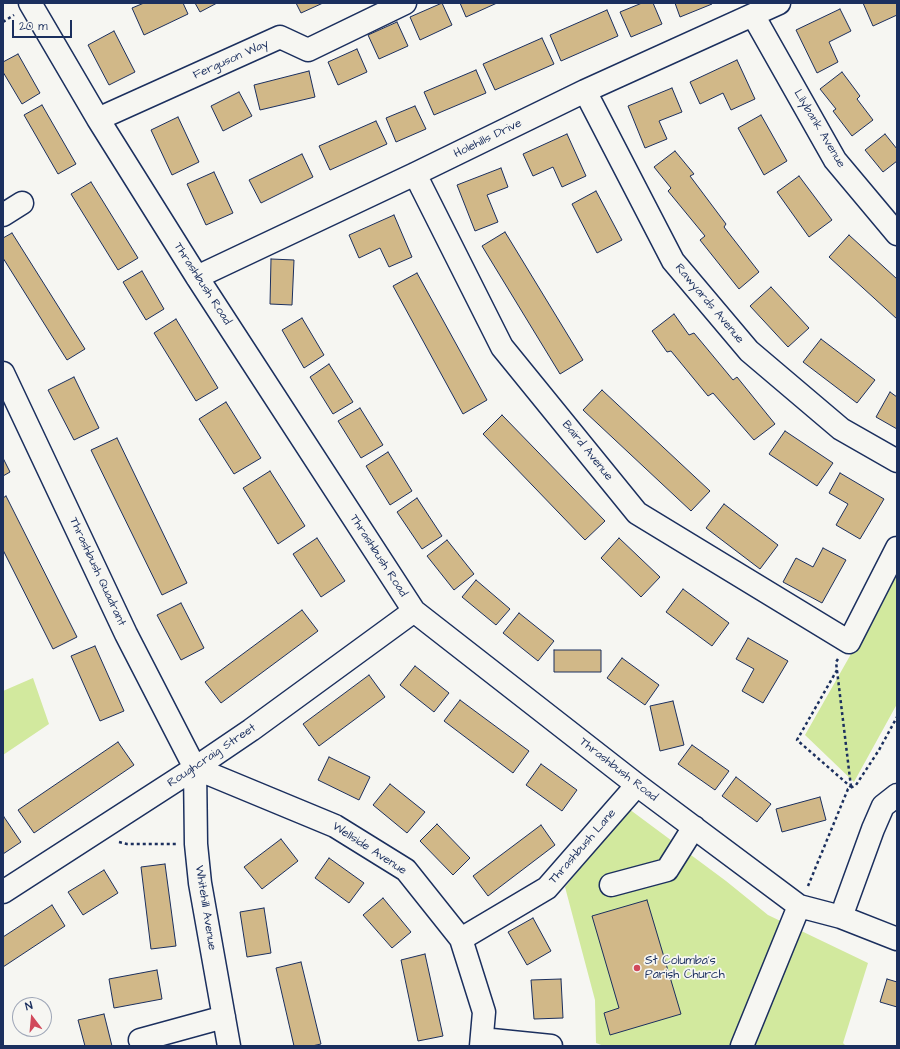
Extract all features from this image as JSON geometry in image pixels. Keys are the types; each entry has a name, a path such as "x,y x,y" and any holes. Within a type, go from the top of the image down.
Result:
{"street":[{"name":"Thrashbush Road","path":"30,3 98,119 197,277 414,611 637,785 799,906 841,917 897,938"},
{"name":"Ferguson Way","path":"98,119 280,37 308,50 405,3"},
{"name":"Holehills Drive","path":"197,277 415,174 585,91 779,3"},
{"name":"Lilybank Avenue","path":"753,15 835,160 897,234"},
{"name":"Rawyards Avenue","path":"585,91 673,261 748,352 841,429 897,461"},
{"name":"Baird Avenue","path":"415,174 502,347 637,513 849,642"},
{"path":"3,214 22,203"},
{"name":"Thrashbush Quadrant","path":"3,373 126,634 195,768"},
{"path":"849,642 897,548"},
{"name":"Roughcraig Street","path":"3,892 195,768 258,725 414,611"},
{"name":"Whitehill Avenue","path":"195,768 196,844 200,883 229,1046"},
{"name":"Wellside Avenue","path":"195,768 335,826 406,870 461,939 484,1012 482,1042"},
{"name":"Thrashbush Lane","path":"461,939 547,888 637,785"},
{"path":"841,917 873,829 883,806 897,795"},
{"path":"611,885 667,870 694,827"},
{"path":"742,1046 799,906"},
{"path":"140,1040 224,1017"},
{"path":"482,1042 551,1046"}],"path":[{"path":"849,642 836,662 851,787"},
{"path":"837,670 797,740 851,787"},
{"path":"799,906 848,789 856,785 879,750 897,717"},
{"path":"91,835 127,844 196,844"}],"green space":[{"path":"897,573 897,704 854,782 805,735"},
{"path":"33,678 49,724 3,755 3,691"},
{"path":"629,809 726,881 768,915 868,963 843,1043 846,1046 604,1046 596,1043 595,1000 565,887"}],"building":[{"path":"144,3 183,3 188,14 144,35 132,8"},
{"path":"195,3 217,3 200,12"},
{"path":"296,3 323,3 301,13"},
{"path":"442,3 452,25 420,40 410,17"},
{"path":"460,3 497,3 466,17"},
{"path":"642,3 653,3 662,24 631,37 620,12"},
{"path":"675,3 712,3 712,4 680,17"},
{"path":"863,3 897,3 897,15 873,26"},
{"path":"840,9 851,31 829,42 838,62 817,73 796,30"},
{"path":"607,10 618,36 561,61 550,35"},
{"path":"397,22 408,46 379,59 368,35"},
{"path":"114,31 135,72 109,85 88,45"},
{"path":"542,38 554,64 495,90 483,64"},
{"path":"357,49 367,72 338,85 328,62"},
{"path":"18,54 40,93 22,104 3,72 3,62"},
{"path":"737,60 755,99 731,110 723,93 700,104 690,82"},
{"path":"476,70 486,93 434,115 424,92"},
{"path":"309,71 315,97 260,110 254,85"},
{"path":"842,72 860,96 857,99 873,120 852,136 833,111 836,109 820,89"},
{"path":"672,88 682,112 659,121 667,139 645,148 628,106"},
{"path":"239,92 252,116 223,131 211,106"},
{"path":"42,105 76,164 58,174 24,115"},
{"path":"415,106 426,129 396,142 386,118"},
{"path":"761,115 787,161 764,175 738,128"},
{"path":"178,117 199,162 172,175 151,130"},
{"path":"376,121 387,144 330,170 319,146"},
{"path":"567,134 586,176 562,187 553,167 533,176 523,154"},
{"path":"885,134 897,149 897,161 883,172 865,150"},
{"path":"675,151 694,174 690,176 726,224 724,227 759,272 739,289 700,240 705,236 668,191 671,188 654,167"},
{"path":"302,154 313,177 261,203 249,180"},
{"path":"501,168 508,187 487,195 498,222 475,231 457,185"},
{"path":"214,172 233,213 206,225 187,184"},
{"path":"799,176 832,220 809,237 777,192"},
{"path":"91,182 138,258 118,270 71,194"},
{"path":"596,191 622,240 597,253 572,204"},
{"path":"394,215 412,257 389,267 380,248 359,258 349,235"},
{"path":"505,232 583,360 560,374 482,246"},
{"path":"12,233 85,349 67,360 3,258 3,238"},
{"path":"849,235 897,279 897,319 829,257"},
{"path":"271,259 294,260 292,305 270,304"},
{"path":"142,271 164,309 146,320 123,282"},
{"path":"417,273 487,400 463,414 393,286"},
{"path":"771,287 809,328 788,347 750,306"},
{"path":"674,314 689,335 694,333 733,380 737,377 775,424 754,440 713,393 708,396 671,351 667,352 652,331"},
{"path":"302,318 324,355 304,368 282,330"},
{"path":"176,319 218,388 196,401 154,333"},
{"path":"821,339 875,380 857,403 803,362"},
{"path":"329,364 353,402 333,414 310,377"},
{"path":"74,377 99,428 74,440 48,390"},
{"path":"602,390 710,491 691,511 583,410"},
{"path":"890,392 897,397 897,429 876,417"},
{"path":"226,402 261,458 234,474 199,419"},
{"path":"360,408 383,445 361,458 338,421"},
{"path":"502,415 605,521 585,540 483,434"},
{"path":"785,431 833,463 817,486 769,454"},
{"path":"117,438 187,583 162,595 91,450"},
{"path":"388,452 412,491 390,505 366,466"},
{"path":"3,458 10,472 3,476"},
{"path":"270,471 305,526 278,544 243,488"},
{"path":"840,473 884,499 860,539 836,525 848,504 829,493"},
{"path":"6,496 77,637 53,649 3,550 3,498"},
{"path":"417,498 442,536 422,549 397,512"},
{"path":"724,504 778,545 760,569 706,528"},
{"path":"317,538 345,581 321,597 293,554"},
{"path":"619,538 660,577 641,597 601,558"},
{"path":"447,540 474,574 454,590 427,556"},
{"path":"823,548 846,560 822,603 783,582 796,558 813,567"},
{"path":"476,580 510,609 496,625 462,597"},
{"path":"683,589 729,623 712,646 666,612"},
{"path":"181,603 204,648 181,660 157,615"},
{"path":"302,610 318,631 221,703 205,682"},
{"path":"519,613 554,641 538,661 503,633"},
{"path":"748,638 788,661 763,703 742,691 754,669 736,659"},
{"path":"95,646 124,711 100,721 71,656"},
{"path":"554,650 601,650 601,672 554,672"},
{"path":"622,658 659,685 645,705 607,678"},
{"path":"415,666 449,693 434,712 400,685"},
{"path":"369,675 385,697 319,746 303,724"},
{"path":"460,700 529,751 513,773 444,721"},
{"path":"673,701 684,745 660,751 650,706"},
{"path":"118,742 134,765 34,833 18,810"},
{"path":"692,745 729,771 715,790 678,764"},
{"path":"329,757 370,777 359,800 318,780"},
{"path":"541,764 577,790 562,811 526,785"},
{"path":"736,777 771,804 757,822 722,796"},
{"path":"390,784 425,812 407,833 373,805"},
{"path":"820,797 826,820 782,832 776,809"},
{"path":"4,817 21,842 3,854 3,818"},
{"path":"437,824 470,858 453,875 420,841"},
{"path":"541,825 555,845 488,896 473,876"},
{"path":"281,839 298,861 262,889 244,867"},
{"path":"329,858 364,883 349,903 315,878"},
{"path":"165,864 176,946 151,949 141,867"},
{"path":"104,870 118,893 83,915 68,892"},
{"path":"383,898 411,932 392,948 363,915"},
{"path":"647,900 681,1014 610,1035 604,1013 619,1008 592,916"},
{"path":"52,905 65,926 3,967 3,937"},
{"path":"264,908 271,953 247,957 240,912"},
{"path":"533,918 551,951 527,965 508,932"},
{"path":"425,954 443,1036 418,1041 401,960"},
{"path":"301,962 321,1044 312,1046 294,1046 276,968"},
{"path":"157,970 162,999 114,1008 109,979"},
{"path":"561,979 563,1018 534,1019 531,980"},
{"path":"887,979 897,982 897,1007 880,1002"},
{"path":"104,1014 112,1046 85,1046 78,1020"}],"place":[{"name":"St Columba's Parish Church","path":"637,968"}]}
